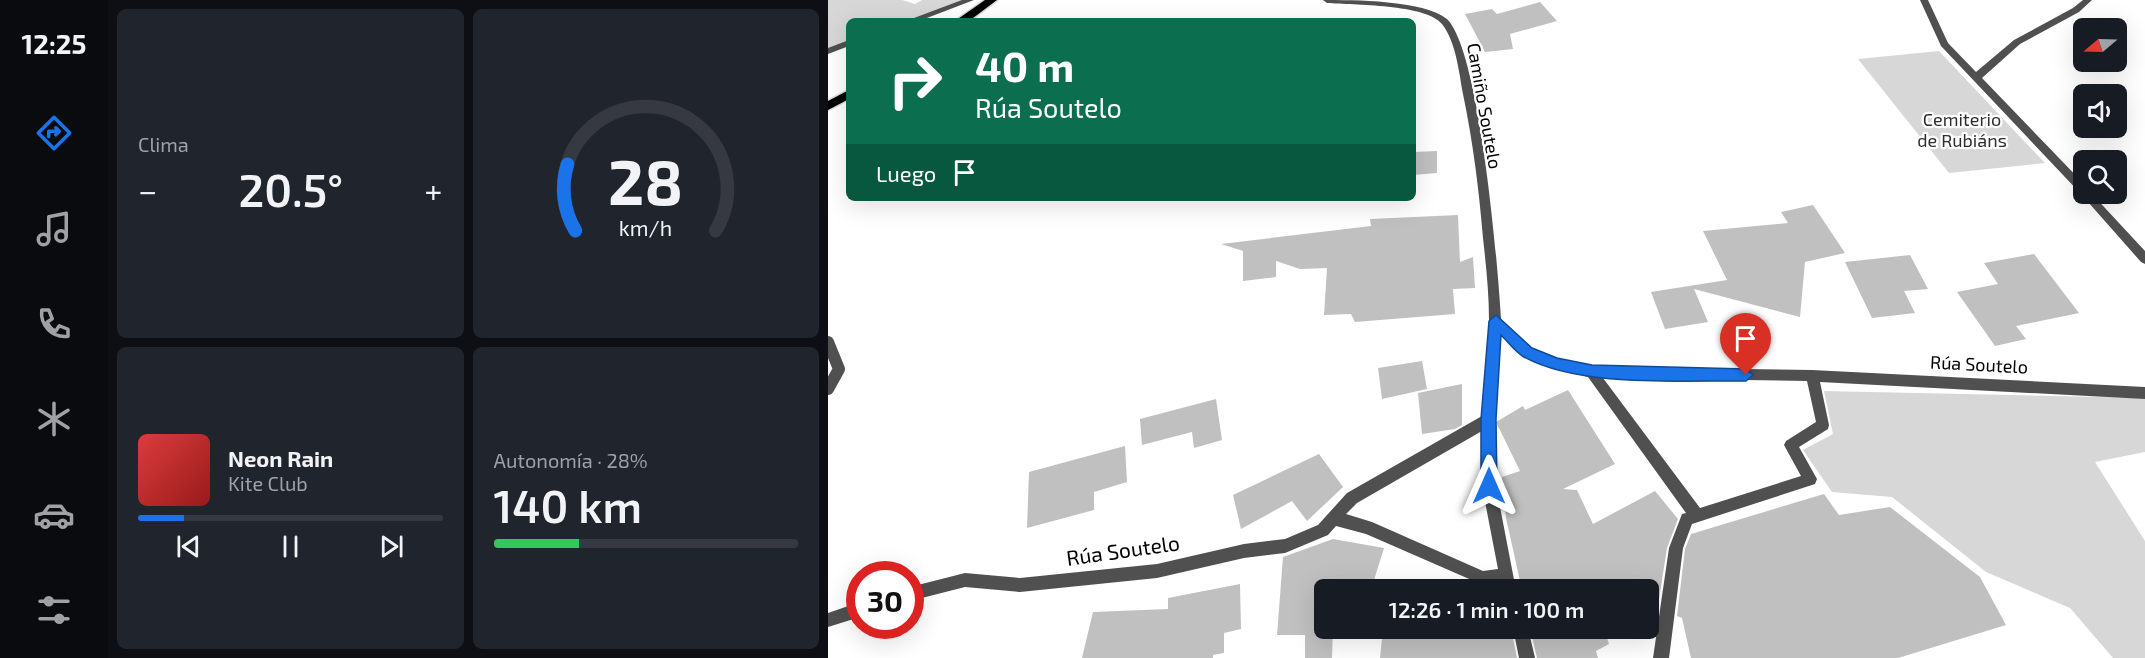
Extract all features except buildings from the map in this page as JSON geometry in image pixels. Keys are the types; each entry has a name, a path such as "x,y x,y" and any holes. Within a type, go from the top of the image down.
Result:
{"main road":[{"path":"965,18 992,0"},
{"path":"828,106 846,96"}],"street":[{"path":"919,18 970,0"},
{"name":"Camiño Soutelo","path":"1327,0 1429,10 1445,22 1455,37 1474,122 1495,291 1496,321"},
{"path":"1924,0 1944,44 2073,179"},
{"path":"1977,77 2018,42 2076,10 2088,0"},
{"path":"828,51 846,44"},
{"path":"2096,204 2145,259"},
{"path":"1496,321 1488,419 1489,486 1507,579"},
{"name":"Rúa Soutelo","path":"1496,321 1527,352 1556,364 1592,372 1812,376 2145,393"},
{"path":"1592,372 1697,516"},
{"path":"1661,658 1676,549 1687,519 1810,479 1791,446 1823,425 1812,376"},
{"name":"Rúa Soutelo","path":"924,590 965,580 1020,585 1156,572 1244,551 1285,546 1323,530 1352,498 1488,419"},
{"path":"1334,518 1367,527 1489,579"},
{"path":"828,620 846,614"},
{"path":"1523,639 1527,658"}],"lane":[{"path":"828,342 839,369 828,389"}],"green space":[{"path":"828,0 902,0 915,4 922,0 970,0 919,18 846,18 846,44 828,51"},
{"name":"Cemiterio de Rubiáns","path":"1939,51 2045,163 1949,173 1858,59"},
{"path":"1824,391 2145,398 2145,452 2095,462 2145,541 2145,658 2113,658 2070,608 1986,572 1892,497 1832,492 1803,450 1833,434"}],"route":[{"path":"1489,486 1488,419 1496,321 1527,352 1556,364 1592,372 1746,375"}]}
